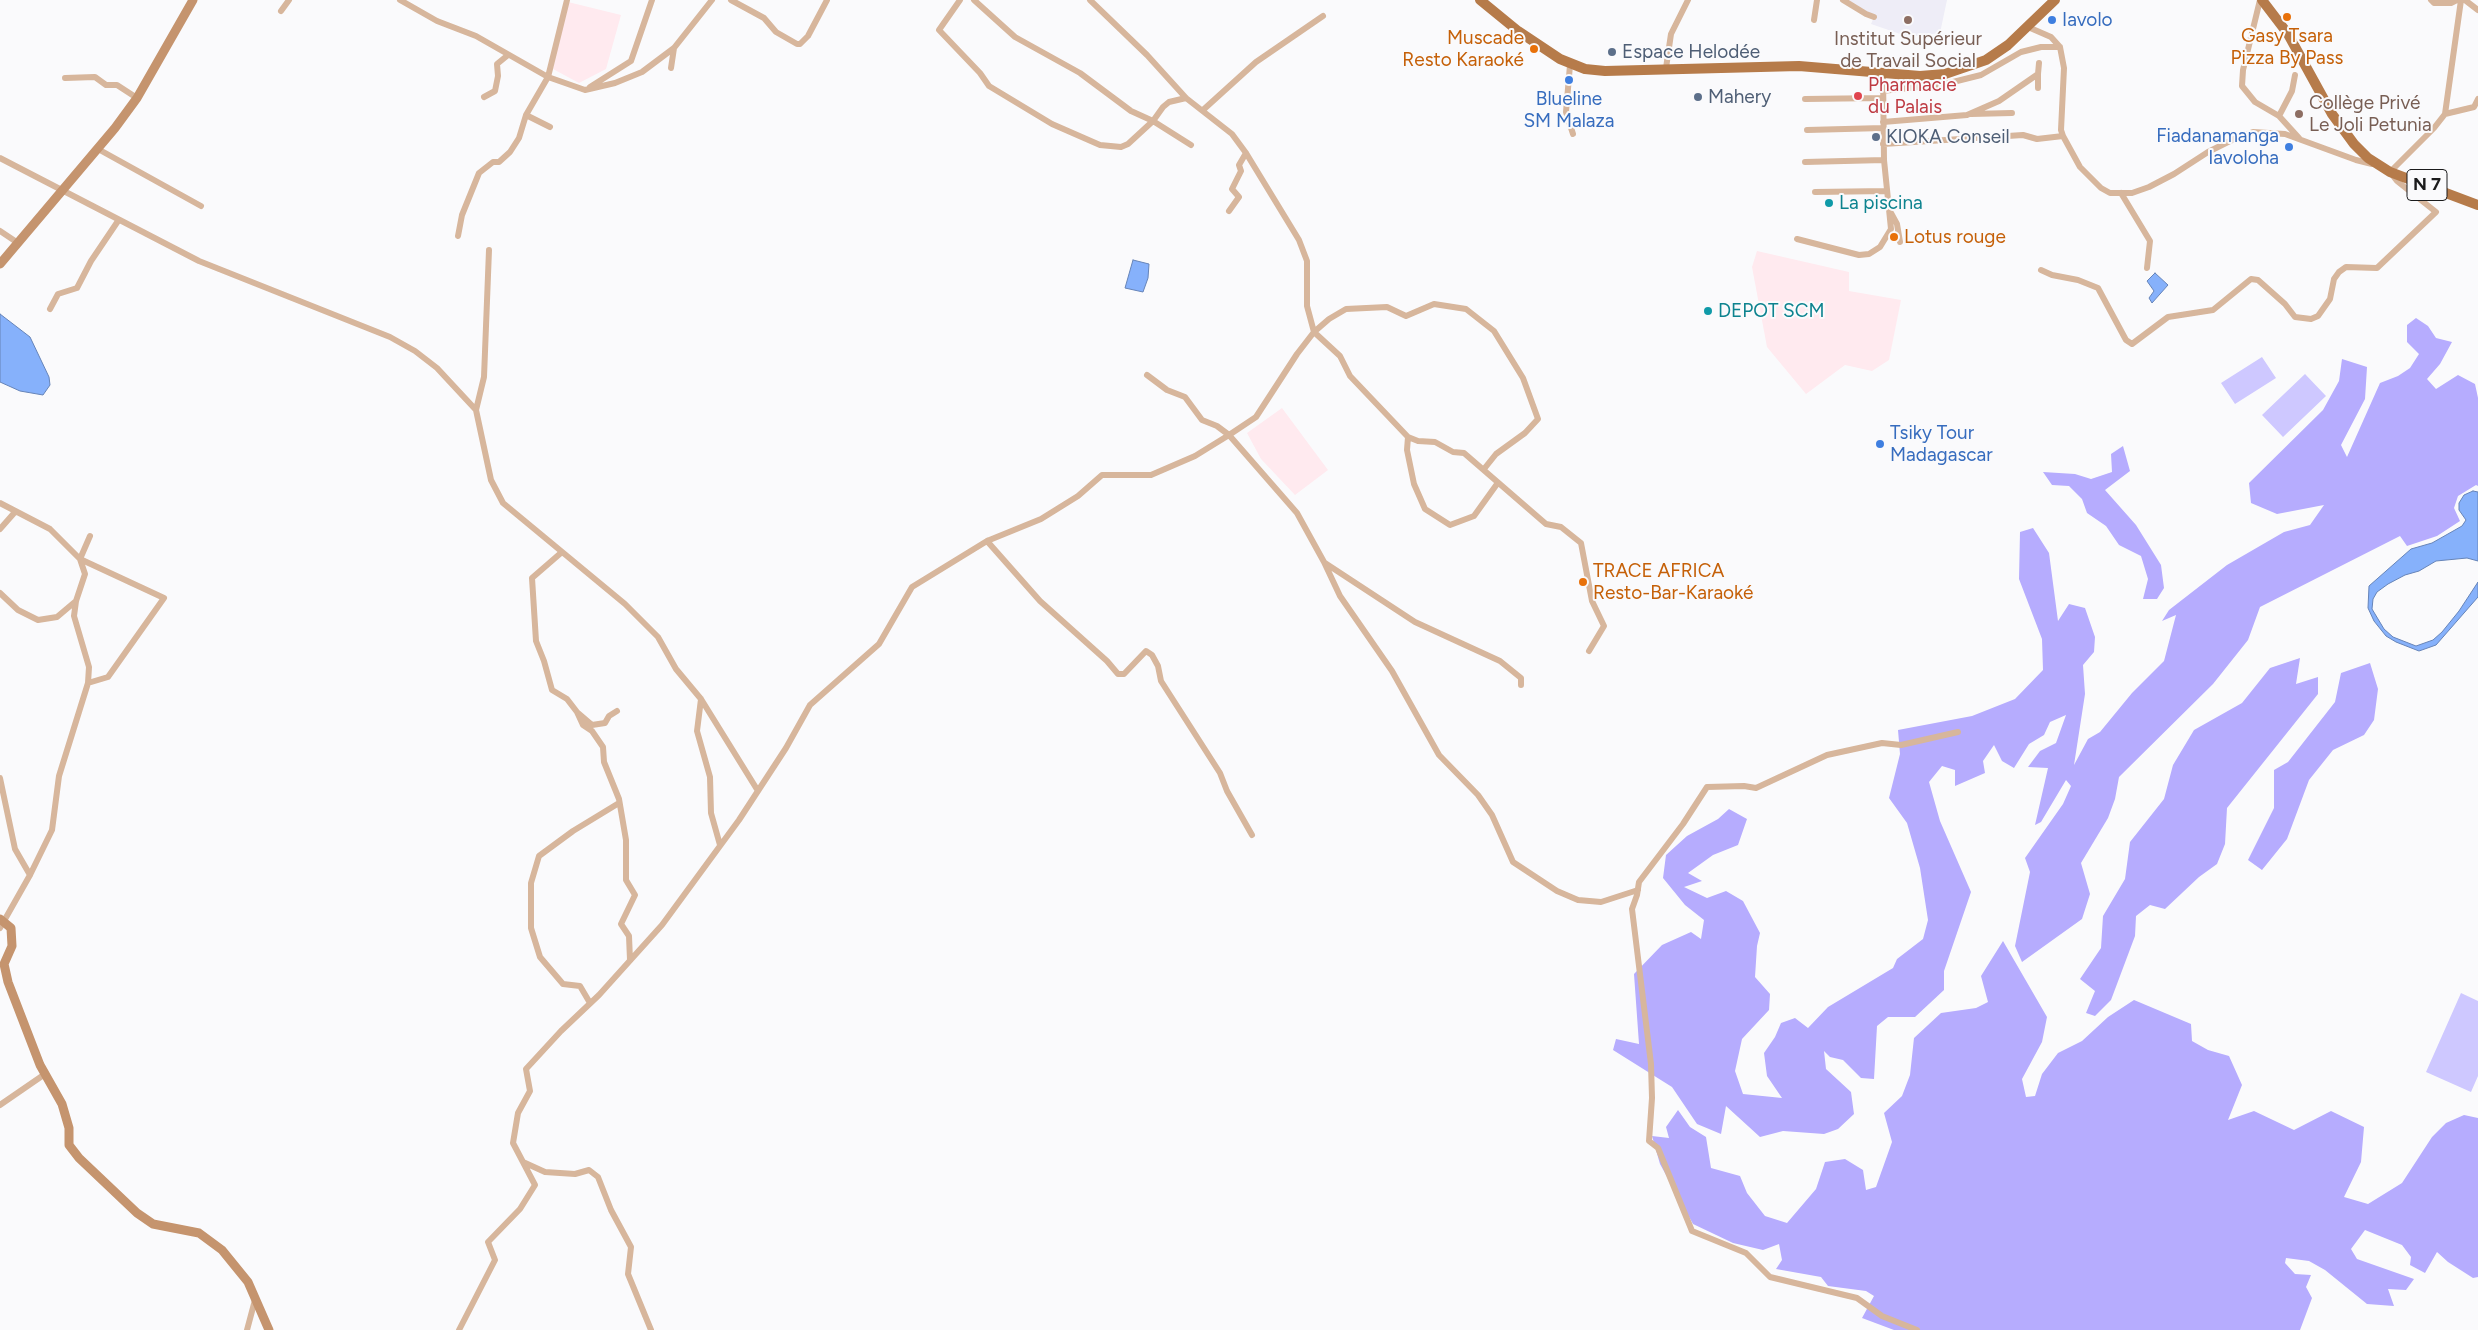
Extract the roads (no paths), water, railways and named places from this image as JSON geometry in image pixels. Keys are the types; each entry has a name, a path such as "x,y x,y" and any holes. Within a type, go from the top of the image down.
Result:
{"main road":[{"path":"1480,0 1518,30 1570,65 1604,71 1799,66 1920,76 1964,69 1997,53 2055,0"},
{"name":"N 7","path":"2261,0 2292,40 2337,121 2354,144 2377,165 2390,172 2478,205"}],"street":[{"path":"0,264 98,149 137,98 193,0"},
{"path":"281,11 289,0"},
{"path":"400,0 437,21 476,36 548,77 585,90 615,83 642,72 674,48 712,0"},
{"path":"458,236 462,215 479,174 493,162 500,162 520,138 526,115 548,77 566,0"},
{"path":"585,90 631,61 652,0"},
{"path":"731,0 764,18 776,32 800,44 808,36 827,0"},
{"path":"960,0 939,30 980,73 989,86 1052,124 1109,147 1121,147 1128,144 1153,121 1169,102 1186,98"},
{"path":"974,0 1015,37 1080,73 1131,111 1153,121 1192,145"},
{"path":"1090,0 1147,55 1186,98 1232,134 1246,153 1299,240 1307,261 1306,306 1314,332 1340,356 1350,376 1408,437 1418,441 1435,442 1453,452 1464,453 1484,469 1497,484 1546,524 1561,527 1581,542 1592,601 1604,626 1590,651"},
{"path":"1666,68 1671,34 1688,0"},
{"path":"1814,20 1817,0"},
{"path":"1843,0 1874,17"},
{"path":"2261,0 2243,70 2242,86 2255,102 2279,116 2300,139"},
{"path":"2431,0 2434,3 2451,4 2459,0"},
{"path":"2041,270 2052,275 2078,280 2098,288 2126,340 2132,344 2168,317 2213,310 2252,278 2258,280 2285,304 2295,317 2311,319 2323,311 2339,272 2346,267 2377,268 2436,212 2397,181 2390,172 2434,128 2445,114 2459,0"},
{"path":"2465,0 2478,10"},
{"path":"1203,110 1256,62 1323,16"},
{"path":"2028,26 2051,37 2060,47 2064,68 2061,130 2063,136 2070,151 2090,179 2110,193 2132,193 2149,186 2174,174 2208,152 2253,132 2279,133 2356,160 2377,165"},
{"path":"1805,99 1882,94 1945,84 1981,75 2021,52 2041,47 2060,47"},
{"path":"671,68 674,48"},
{"path":"484,97 495,91 498,76 497,64 508,55"},
{"path":"2038,88 2039,63"},
{"path":"1570,65 1566,112 1573,134"},
{"path":"1797,239 1859,255 1869,254 1880,247 1891,229 1884,160 1883,73"},
{"path":"1967,115 1999,101 2038,74"},
{"path":"2279,116 2292,91 2295,75"},
{"path":"64,78 95,76 106,85 117,85 137,98"},
{"path":"2445,114 2476,109 2478,99"},
{"path":"1807,130 1883,125 1967,115 2012,113"},
{"path":"526,115 550,127"},
{"path":"1884,144 2023,135 2037,139 2063,136"},
{"path":"98,149 201,206"},
{"path":"1229,211 1239,195 1233,191 1232,186 1241,171 1239,165 1246,153"},
{"path":"0,158 61,192 198,261 390,337 415,351 437,368 476,410"},
{"path":"1805,162 1884,160"},
{"path":"1815,192 1887,191"},
{"path":"2121,193 2150,242 2147,268"},
{"path":"1889,210 1897,224 1900,242"},
{"path":"50,309 58,294 77,288 91,261 118,221"},
{"path":"0,231 18,242"},
{"path":"489,250 484,377 476,410 495,490 503,503 625,604 658,637 676,668 701,699 758,791"},
{"path":"459,1330 495,1260 488,1242 520,1209 535,1185 513,1143 518,1113 530,1091 526,1069 662,925 758,791 810,706 879,644 912,587 987,541 1041,519 1078,496 1102,475 1151,475 1195,456 1228,435 1256,417 1297,354 1314,332 1346,309 1387,306 1406,316 1434,304 1466,309 1494,331 1523,378 1538,419 1525,433 1496,454 1484,469"},
{"path":"1147,376 1166,390 1185,396 1202,420 1217,426 1228,435 1297,513 1340,596 1392,671 1439,755 1478,795 1492,815 1513,862 1557,891 1578,900 1601,902 1638,890"},
{"path":"1408,437 1407,450 1414,484 1425,509 1450,524 1474,516 1497,484"},
{"path":"0,503 50,529 80,559 164,598 108,677 88,683"},
{"path":"0,529 15,512"},
{"path":"90,536 80,559 85,574 76,601 74,616 89,667 88,683 59,776 52,830 30,875 1,923 11,928 12,946 4,964 8,982 45,1074 62,1104 69,1128 69,1144 79,1158 137,1213 153,1224 199,1233 222,1250 248,1282 269,1330"},
{"path":"987,541 1040,601 1107,661 1118,674 1124,674 1146,651 1152,655 1158,666 1161,681 1220,773 1227,790 1252,835"},
{"path":"562,552 532,578 536,641 552,690 566,699 592,725 604,723 609,716 618,711"},
{"path":"1324,562 1415,622 1500,661 1521,678 1521,685"},
{"path":"0,593 18,610 38,620 57,617 76,601"},
{"path":"701,699 697,731 710,777 711,813 720,846"},
{"path":"577,712 583,724 592,731 603,747 604,762 613,780 619,803 626,840 626,880 635,895 621,924 629,936 630,960"},
{"path":"1917,1330 1882,1316 1857,1298 1770,1277 1746,1253 1692,1231 1658,1148 1649,1141 1652,1098 1651,1064 1632,909 1639,882 1683,824 1707,787 1737,786 1756,788 1827,755 1882,743 1901,745 1958,732"},
{"path":"0,778 15,849 30,875"},
{"path":"590,1003 580,986 563,984 540,957 531,928 531,883 539,856 573,831 619,803"},
{"path":"0,1105 45,1074"},
{"path":"523,1162 546,1172 575,1174 589,1170 598,1177 611,1210 631,1247 628,1274 651,1330"},
{"path":"247,1330 256,1300"}],"water":[{"path":"1133,260 1149,264 1148,278 1143,292 1125,288"},
{"path":"2155,273 2168,285 2152,303 2149,298 2154,291 2147,281"},
{"path":"0,314 30,337 49,377 50,385 43,395 20,391 0,382"},
{"path":"2473,491 2478,492 2478,561 2467,558 2436,561 2419,571 2405,575 2377,592 2373,599 2372,609 2384,629 2393,637 2416,646 2433,640 2442,632 2459,611 2478,582 2478,597 2436,645 2419,651 2396,642 2386,636 2374,621 2368,608 2369,586 2411,549 2432,543 2462,526 2466,520 2459,510 2459,503 2464,495"}],"place":[{"name":"Gasy Tsara Pizza By Pass","path":"2287,17"},
{"name":"Institut Supérieur de Travail Social","path":"1908,20"},
{"name":"Iavolo","path":"2052,20"},
{"name":"Muscade Resto Karaoké","path":"1534,49"},
{"name":"Espace Helodée","path":"1612,52"},
{"name":"Blueline SM Malaza","path":"1569,80"},
{"name":"Pharmacie du Palais","path":"1858,96"},
{"name":"Mahery","path":"1698,97"},
{"name":"Collège Privé Le Joli Petunia","path":"2299,114"},
{"name":"KIOKA Conseil","path":"1876,137"},
{"name":"Fiadanamanga Iavoloha","path":"2289,147"},
{"name":"La piscina","path":"1829,203"},
{"name":"Lotus rouge","path":"1894,237"},
{"name":"DEPOT SCM","path":"1708,311"},
{"name":"Tsiky Tour Madagascar","path":"1880,444"},
{"name":"TRACE AFRICA Resto-Bar-Karaoké","path":"1583,582"}]}
